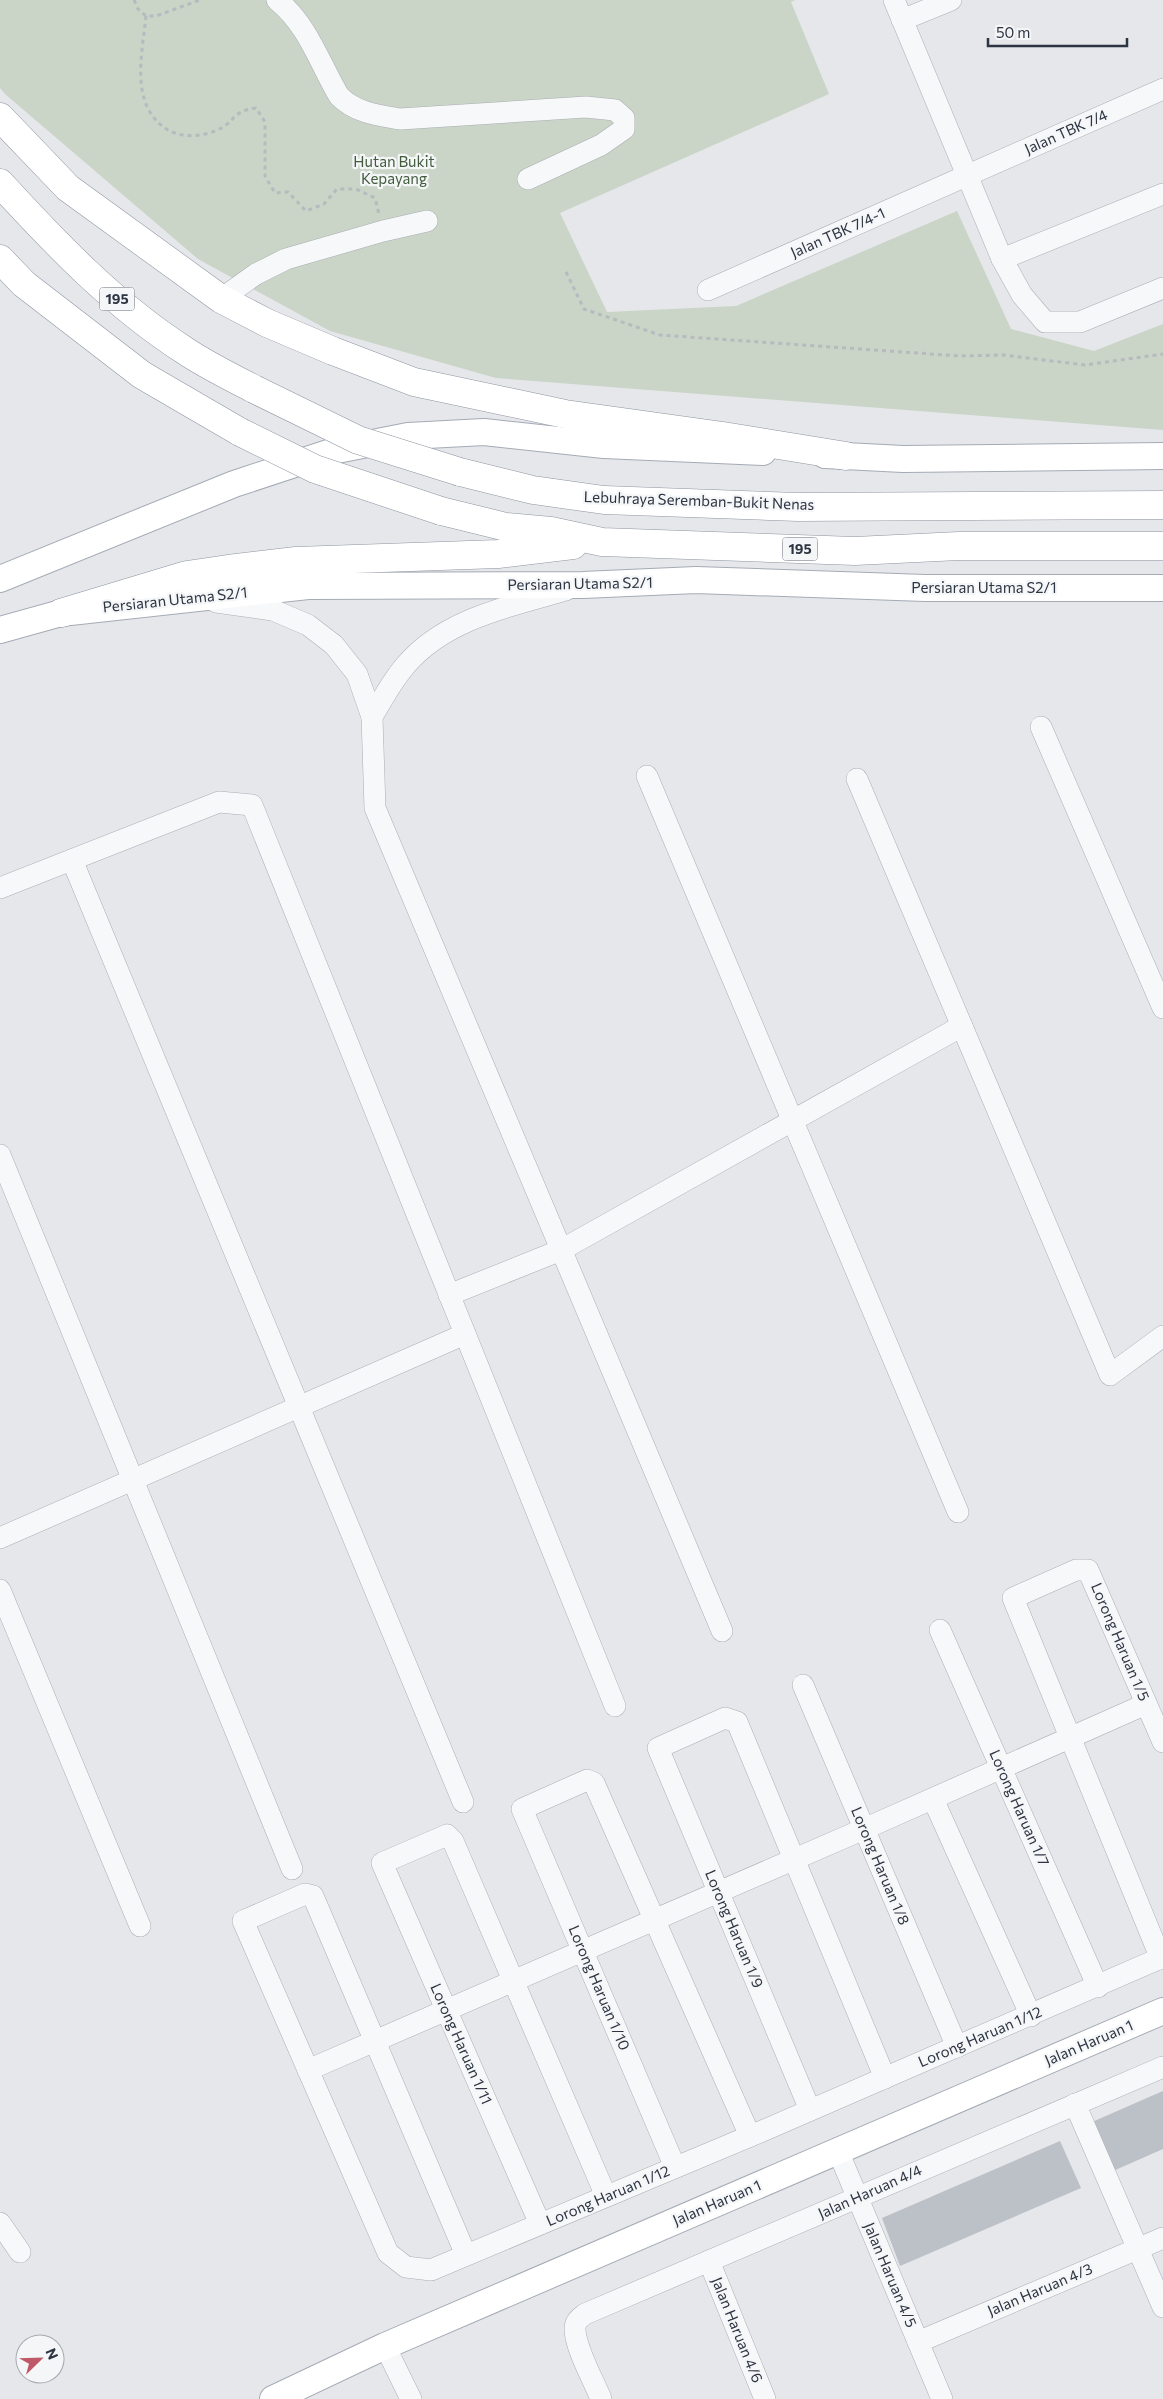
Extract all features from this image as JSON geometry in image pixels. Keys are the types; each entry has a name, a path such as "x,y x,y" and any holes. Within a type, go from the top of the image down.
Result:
{"highway":[{"path":"0,117 68,188 221,299 267,323 414,382 565,414 723,436 846,456"},
{"name":"Lebuhraya Seremban-Bukit Nenas","path":"0,184 60,248 126,307 184,351 254,389 358,440 460,472 533,490 604,500 798,507 1163,504"},
{"name":"195","path":"0,259 24,284 142,375 240,432 315,469 441,511 506,527 551,531 602,542 855,551 959,546 1163,546"},
{"path":"61,613 187,576 228,569 296,561 498,554 602,542"}],"main road":[{"path":"0,578 234,484 337,450 408,436 484,432 604,445 903,459 1163,456"},
{"name":"Persiaran Utama S2/1","path":"0,630 61,613 308,586 583,585 696,580 925,588 1163,588"},
{"name":"Jalan Haruan 1","path":"272,2399 386,2346 1163,2011"}],"street":[{"path":"277,0 293,13 302,26 339,96 347,104 374,115 400,118 586,107 615,110 624,118 624,128 600,145 528,179"},
{"path":"894,0 1002,259 1022,295 1045,322 1080,322 1163,288"},
{"path":"902,20 951,0"},
{"name":"Jalan TBK 7/4","path":"968,175 1163,88"},
{"name":"Jalan TBK 7/4-1","path":"708,290 968,175"},
{"path":"1002,259 1163,194"},
{"path":"221,299 256,274 286,259 383,231 427,221"},
{"path":"372,717 405,666 428,643 474,617 583,585"},
{"path":"190,599 273,610 308,625 334,645 357,674 372,717 375,808 722,1630"},
{"path":"1041,726 1163,1008"},
{"path":"648,776 958,1512"},
{"path":"857,779 1110,1376 1163,1336"},
{"path":"0,888 219,802 252,806 615,1706"},
{"path":"72,860 463,1802"},
{"path":"449,1295 561,1250 962,1026"},
{"path":"0,1155 292,1869"},
{"path":"0,1538 465,1334"},
{"name":"Lorong Haruan 1/5","path":"1072,1737 1013,1598 1076,1570 1088,1570 1163,1742"},
{"path":"0,1590 140,1926"},
{"name":"Lorong Haruan 1/7","path":"940,1630 1098,1987"},
{"name":"Lorong Haruan 1/8","path":"803,1684 957,2047"},
{"path":"308,2070 512,1979 794,1860 1146,1704"},
{"name":"Lorong Haruan 1/9","path":"794,1860 737,1722 725,1718 658,1748 810,2110"},
{"path":"1072,1737 1162,1958"},
{"name":"Lorong Haruan 1/10","path":"654,1919 594,1783 587,1780 522,1809 675,2167"},
{"path":"933,1798 1031,2016"},
{"name":"Lorong Haruan 1/11","path":"512,1979 453,1842 447,1835 382,1864 540,2224"},
{"path":"794,1860 885,2078"},
{"name":"Lorong Haruan 1/12","path":"374,2040 313,1896 305,1894 243,1921 388,2253 406,2267 431,2270 750,2136 1162,1958"},
{"path":"654,1919 750,2136"},
{"path":"512,1979 606,2196"},
{"path":"374,2040 466,2255"},
{"name":"Jalan Haruan 4/4","path":"601,2399 577,2340 575,2328 578,2320 585,2314 786,2230 857,2197 1163,2067"},
{"path":"1075,2104 1163,2307"},
{"name":"Jalan Haruan 4/5","path":"838,2151 942,2399"},
{"path":"0,2222 20,2252"},
{"name":"Jalan Haruan 4/3","path":"918,2342 1163,2238"},
{"name":"Jalan Haruan 4/6","path":"709,2261 765,2399"},
{"path":"386,2346 411,2399"}],"path":[{"path":"134,0 138,9 146,16 156,16 200,0"},
{"path":"146,16 141,84 147,108 160,125 178,136 197,135 217,130 242,110 256,108 265,122 264,176 275,194 288,192 306,211 324,204 337,189 356,189 375,198 383,231"},
{"path":"566,272 584,309 660,335 960,356 1003,355 1085,365 1163,354"}],"green space":[{"name":"Hutan Bukit Kepayang","path":"0,0 795,0 791,2 829,94 560,213 607,312 736,306 957,211 1011,329 1094,351 1163,324 1163,430 496,378 330,331 198,259 5,94 0,88"}],"building":[{"path":"1163,2091 1163,2149 1113,2171 1092,2122"},
{"path":"1060,2141 1081,2188 900,2266 882,2218"}]}
